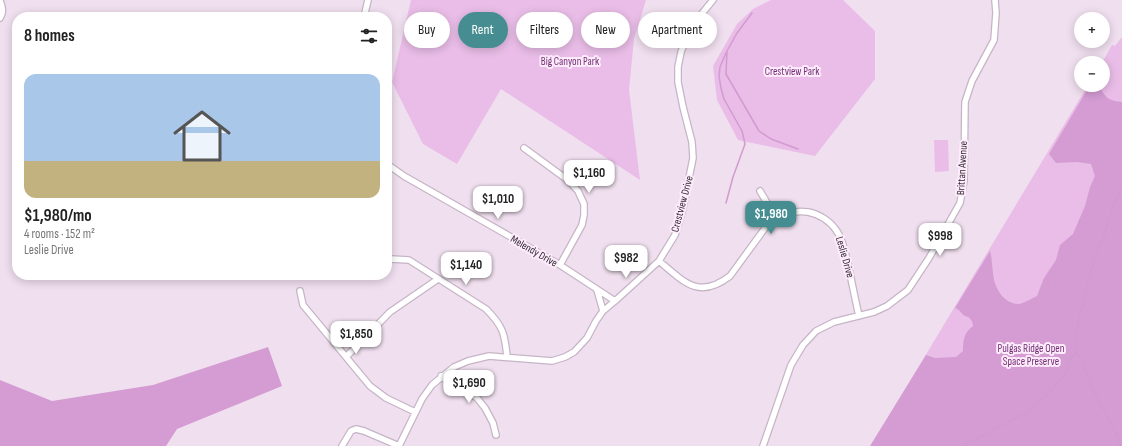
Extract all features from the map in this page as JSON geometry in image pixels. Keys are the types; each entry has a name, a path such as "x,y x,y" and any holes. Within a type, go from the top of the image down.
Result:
{"street":[{"path":"365,12 368,0"},
{"name":"Crestview Drive","path":"399,446 422,399 432,384 441,376 454,367 468,361 489,356 552,361 565,357 574,352 584,342 603,311 659,261 675,235 683,208 693,158 692,142 682,106 678,82 678,67 681,52 691,27 713,0"},
{"name":"Brittan Avenue","path":"763,446 791,365 803,345 816,331 834,322 874,312 887,306 908,290 929,258 960,203 964,181 965,102 972,81 994,40 996,13 995,0"},
{"path":"0,1 3,12 0,18"},
{"path":"524,148 569,181 578,190 584,204 582,225 560,265"},
{"name":"Melendy Drive","path":"392,168 404,176 560,265 615,301"},
{"path":"760,191 776,218"},
{"name":"Leslie Drive","path":"659,261 686,283 694,287 704,288 713,286 730,276 768,224 776,218 788,213 800,211 813,213 828,221 837,230 843,245 859,316"},
{"path":"392,259 409,260 486,309 496,319 502,330 505,339 507,357"},
{"path":"346,357 390,312 438,279"},
{"path":"597,290 603,311"},
{"path":"300,291 304,305 370,386 386,398 415,412"},
{"path":"441,376 477,398 485,408 493,423 496,435"},
{"path":"342,446 350,430 356,429 399,446"}],"green space":[{"name":"Big Canyon Park","path":"411,0 646,0 642,12 638,12 638,26 634,39 629,90 640,180 501,89 457,164 423,144 392,82 404,30 404,48 450,48 450,12 408,12"},
{"name":"Crestview Park","path":"771,0 843,0 875,31 875,79 815,156 738,140 717,100 713,66 737,24 753,9"},
{"name":"Pulgas Ridge Open Space Preserve","path":"1122,37 1122,446 871,446 1084,92 1110,92 1110,56 1106,56 1112,45 1115,46"},
{"name":"Pulgas Ridge Open Space Preserve","path":"1086,92 1103,92 1112,100 1122,102 1122,446 870,446 926,355 935,358 956,357 963,351 965,337 973,324 969,318 955,308 990,251 995,284 1000,294 1004,298 1013,303 1019,304 1037,296 1044,278 1056,260 1060,245 1073,234 1085,206 1090,187 1095,176 1091,164 1077,162 1056,163 1049,154"},
{"path":"934,140 948,140 949,171 935,172"},
{"path":"268,347 282,386 177,429 166,446 0,446 0,380 52,401 153,385"}],"waterway":[{"path":"752,13 737,33 727,51 726,74 759,131 771,139 798,149"},
{"path":"726,53 720,67 719,76 721,88 724,99 742,131 745,144 733,177 726,203"},
{"path":"1080,357 1079,354 1076,354 1075,344 1078,320 1096,254 1104,236 1112,209 1122,189"},
{"path":"963,446 1026,413 1046,396 1065,375 1071,358 1076,354"},
{"path":"1082,361 1093,390 1117,435 1121,446"}]}
